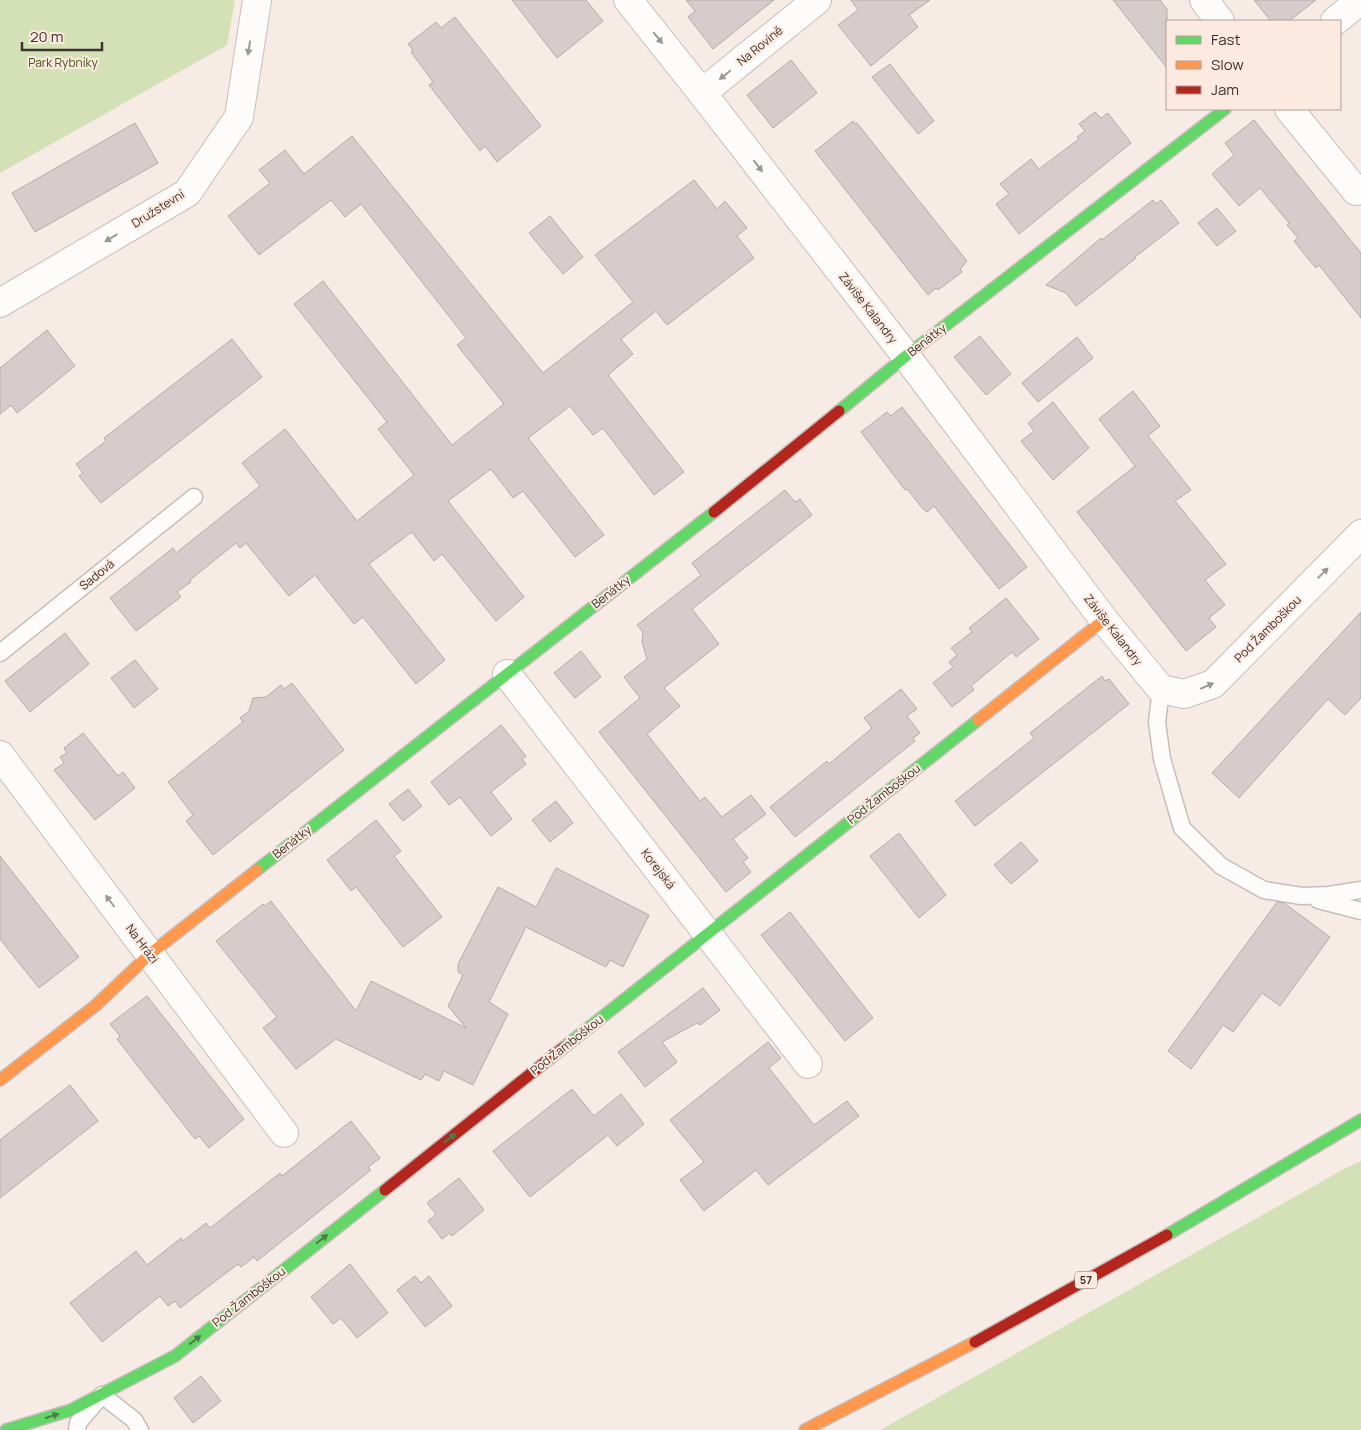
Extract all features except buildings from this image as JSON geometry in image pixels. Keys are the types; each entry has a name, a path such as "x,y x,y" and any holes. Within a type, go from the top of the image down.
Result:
{"street":[{"name":"Družstevní","path":"0,304 187,193 239,117 257,0"},
{"name":"Záviše Kalandry","path":"628,0 906,356 1104,620 1161,689"},
{"name":"Na Rovině","path":"702,93 817,0"},
{"path":"1204,0 1219,20"},
{"path":"1336,20 1361,0"},
{"name":"Benátky","path":"0,1080 95,1006 150,954 748,484 906,356 1224,110"},
{"path":"1290,110 1356,191"},
{"name":"Pod Žamboškou","path":"1161,689 1184,694 1214,684 1361,534"},
{"name":"Pod Žamboškou","path":"6,1430 71,1410 175,1356 1104,620"},
{"name":"Korejská","path":"507,674 808,1064"},
{"name":"Na Hrázi","path":"0,755 284,1133"},
{"name":"57","path":"805,1430 980,1340 1202,1214 1361,1120"}],"lane":[{"name":"Sadová","path":"0,653 194,497"},
{"path":"1161,689 1157,722 1162,760 1182,828 1221,866 1264,890 1301,896 1361,911"},
{"path":"1301,896 1329,895 1361,890"},
{"path":"77,1430 78,1423 102,1395 134,1420 140,1430"}],"green space":[{"name":"Park Rybníky","path":"0,0 235,0 227,45 0,173"},
{"path":"1361,1161 1361,1430 880,1430 1344,1169"}],"traffic: fast":[{"path":"839,411 906,356 1224,110"},
{"path":"257,870 714,512"},
{"path":"563,1048 978,720"},
{"path":"1167,1235 1361,1120"},
{"path":"6,1430 71,1410 175,1356 385,1190"}],"traffic: slow":[{"path":"978,720 1104,620"},
{"path":"0,1080 95,1006 150,954 257,870"},
{"path":"805,1430 975,1342"}],"traffic: jam":[{"path":"714,512 839,411"},
{"path":"385,1190 563,1048"},
{"path":"975,1342 1167,1235"}]}
